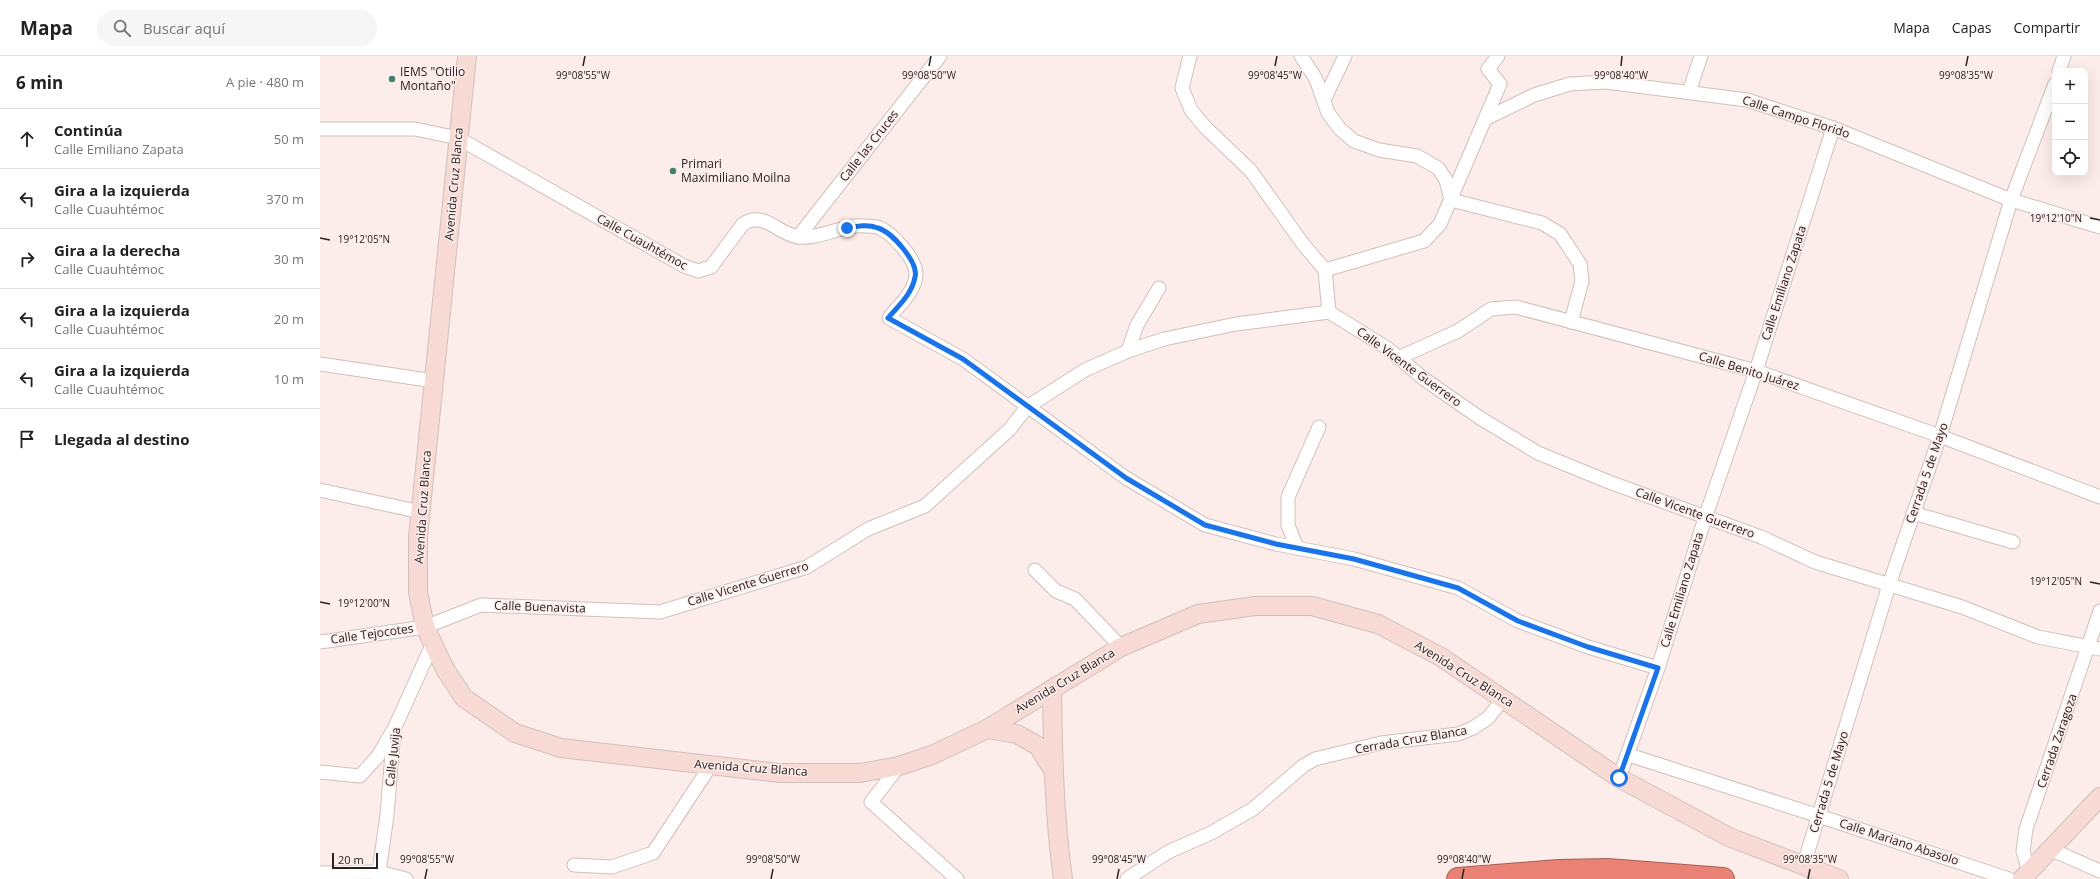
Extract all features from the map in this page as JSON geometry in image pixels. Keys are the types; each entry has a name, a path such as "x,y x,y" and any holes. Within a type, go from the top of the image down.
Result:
{"highway":[{"path":"1458,879 1536,872 1608,870 1723,879"}],"main road":[{"name":"Avenida Cruz Blanca","path":"468,56 458,138 455,180 418,537 418,592 425,627 445,669 464,698 515,733 561,748 778,773 860,773 899,766 932,755 987,729 1121,647 1198,614 1255,606 1312,606 1378,624 1441,657 1504,698 1619,778 1729,836 1804,864 1839,879"},
{"path":"1052,690 1053,771 1057,836 1063,879"},
{"path":"987,729 1017,734 1038,746 1053,771"},
{"path":"2026,875 2100,797"}],"street":[{"name":"Calle las Cruces","path":"798,237 940,56"},
{"path":"1190,56 1182,88 1191,110 1205,127 1251,171 1303,244 1325,270 1329,312"},
{"path":"1302,56 1316,79 1328,113 1336,124 1354,141 1379,150 1417,156 1438,168 1446,180 1452,200"},
{"path":"1324,100 1345,56"},
{"path":"1325,270 1424,241 1440,224 1452,200 1500,84 1488,69 1498,56"},
{"path":"1690,92 1701,56"},
{"path":"2060,68 2064,56"},
{"name":"Calle Campo Florido","path":"1485,119 1534,95 1570,84 1606,82 1748,100 1833,128 2011,200 2100,227"},
{"name":"Cerrada 5 de Mayo","path":"1804,864 1889,585 1940,436 2011,200 2052,92"},
{"name":"Calle Emiliano Zapata","path":"1619,778 1629,755 1705,518 1756,371 1833,128"},
{"path":"320,129 416,129 458,138"},
{"name":"Calle Cuauhtémoc","path":"458,138 684,266 698,271 711,267 743,224 751,219 760,219 798,237 818,236 864,225 879,228 895,238 914,264 916,275 911,291 888,318 963,359 1126,478 1205,525 1297,548 1354,559 1458,588 1518,621 1588,647 1658,668"},
{"path":"1452,200 1542,223 1560,234 1580,264 1582,281 1571,322"},
{"path":"1128,351 1137,325 1159,288"},
{"name":"Calle Benito Juárez","path":"1398,358 1458,331 1491,309 1516,307 1756,371 1940,436 2100,497"},
{"name":"Calle Vicente Guerrero","path":"660,612 807,567 868,529 926,506 1010,429 1027,407 1085,370 1128,351 1164,339 1236,324 1329,312 1387,348 1398,358 1480,418 1538,453 1705,518 1761,537 1815,562 1962,607 2038,637 2094,648"},
{"path":"320,364 434,381"},
{"path":"1297,548 1288,524 1288,497 1319,427"},
{"path":"320,490 421,512"},
{"path":"1913,513 2013,542"},
{"path":"1035,570 1056,591 1075,599 1121,647"},
{"name":"Calle Buenavista","path":"425,627 481,605 660,612"},
{"name":"Cerrada Zaragoza","path":"2026,875 2023,851 2026,829 2094,648 2100,611"},
{"name":"Calle Tejocotes","path":"320,642 425,627"},
{"name":"Calle Juvija","path":"379,875 387,815 394,729 433,643"},
{"name":"Cerrada Cruz Blanca","path":"1127,879 1168,852 1211,833 1253,809 1303,766 1315,759 1381,744 1458,734 1473,728 1488,718 1504,698"},
{"path":"320,772 360,776 378,756 394,729"},
{"name":"Calle Mariano Abasolo","path":"1629,755 2010,879"},
{"path":"574,865 612,867 652,854 712,765"},
{"path":"899,766 871,802 957,879"},
{"path":"2050,850 2100,870"},
{"path":"320,873 379,875 406,879"}],"place":[{"name":"IEMS \"Otilio Montaño\"","path":"392,79"},
{"name":"Primari Maximiliano Moilna","path":"673,171"}],"route":[{"path":"847,228 864,225 879,228 895,238 914,264 916,275 911,291 888,318 963,359 1126,478 1205,525 1276,544 1354,559 1458,588 1518,621 1588,647 1658,668 1629,755 1619,778"}]}
